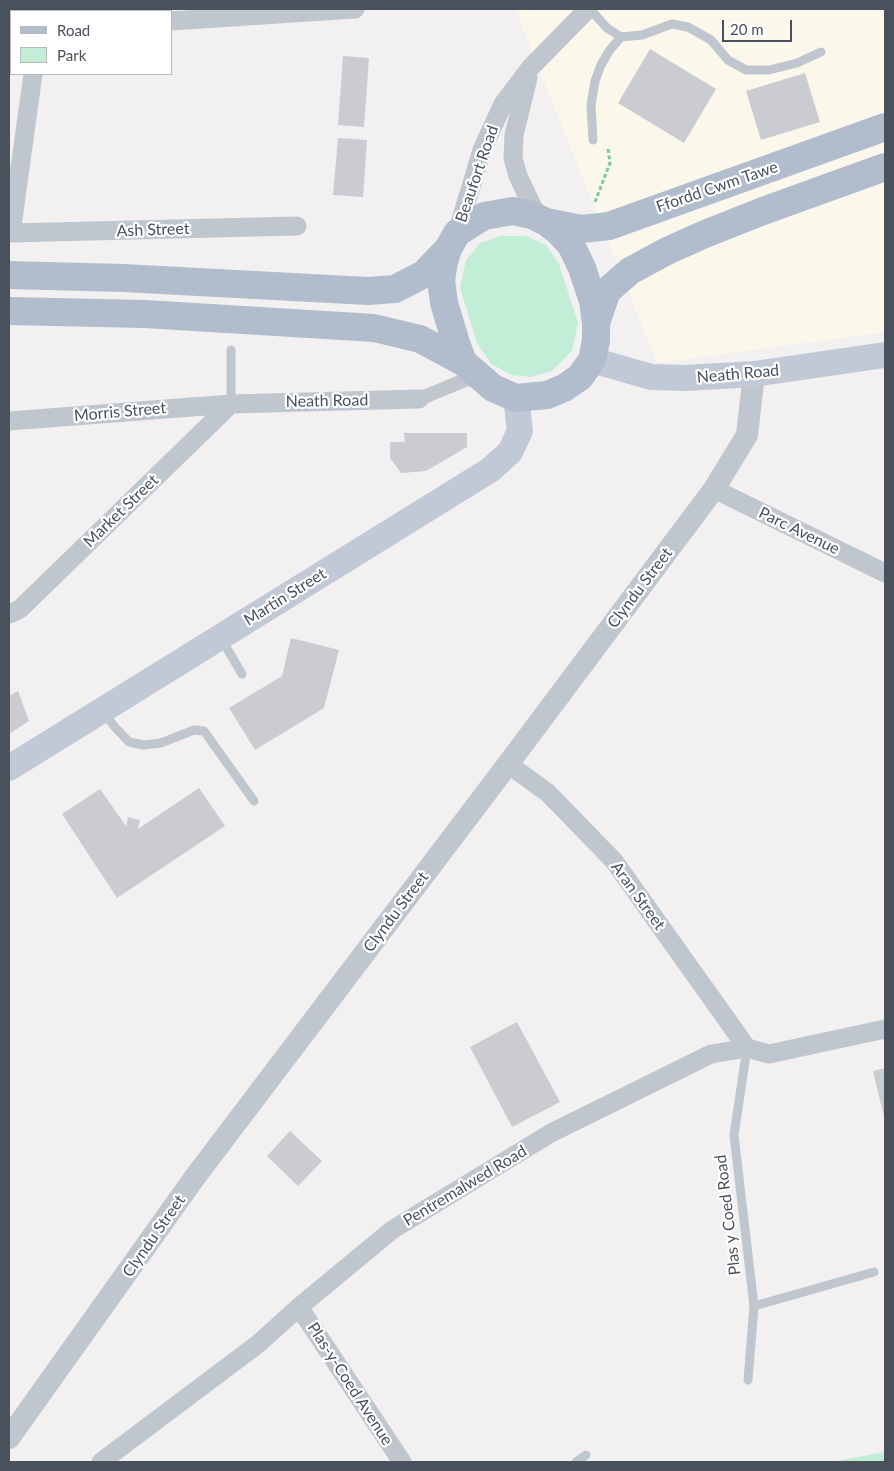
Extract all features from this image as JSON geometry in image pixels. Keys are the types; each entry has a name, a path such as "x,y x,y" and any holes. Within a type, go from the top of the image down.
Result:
{"main road":[{"name":"Ffordd Cwm Tawe","path":"542,220 582,229 609,226 885,127"},
{"path":"596,323 607,291 630,271 667,251 722,227 885,167"},
{"path":"9,275 124,278 368,291 395,288 424,274 452,241 484,216 513,211 542,220 559,232 571,245 593,302 596,341 592,360 580,377 564,388 548,395 516,398 493,388 470,368 420,339 374,328 144,314 9,311"},
{"path":"452,241 444,262 441,280 444,303 456,343 470,368"},
{"name":"Neath Road","path":"592,360 650,378 686,378 754,374 885,355"},
{"name":"Martin Street","path":"9,768 490,470 510,452 520,431 516,398"}],"street":[{"path":"172,21 355,9"},
{"name":"Beaufort Road","path":"452,241 482,150 503,104 531,67 589,9"},
{"name":"Beaufort Road","path":"531,67 514,135 514,158 518,176 542,220"},
{"path":"10,233 33,75"},
{"name":"Ash Street","path":"10,233 297,226"},
{"name":"Neath Road","path":"231,404 420,399 470,368"},
{"name":"Clyndu Street","path":"9,1438 195,1177 714,489 747,435 754,374"},
{"name":"Morris Street","path":"9,421 231,404"},
{"name":"Market Street","path":"9,614 20,610 231,404"},
{"name":"Parc Avenue","path":"714,489 885,573"},
{"name":"Aran Street","path":"508,764 548,793 614,861 747,1048"},
{"name":"Pentremalwed Road","path":"101,1462 258,1344 299,1307 392,1230 552,1133 711,1054 747,1048 769,1054 885,1029"},
{"name":"Plas-y-Coed Avenue","path":"299,1307 402,1462"}],"lane":[{"path":"589,9 607,28 621,37 642,35 672,24 688,27 711,40 728,60 746,70 769,70 797,63 821,52"},
{"path":"593,140 591,104 595,81 609,51 621,37"},
{"path":"231,350 231,404"},
{"path":"220,637 242,674"},
{"path":"102,710 129,742 144,746 161,743 194,730 204,731 254,801"},
{"name":"Plas y Coed Road","path":"747,1048 734,1135 754,1306 748,1380"},
{"path":"754,1306 874,1272"},
{"path":"576,1462 586,1455"}],"path":[{"path":"593,140 608,148 610,164 594,203"}],"shaded area":[{"path":"515,9 885,9 885,332 657,363"}],"green space":[{"path":"500,236 526,236 546,245 559,264 578,323 572,351 552,371 531,377 512,375 491,364 477,343 460,288 466,260 480,243"},
{"path":"885,1452 885,1462 831,1462"}],"building":[{"path":"650,49 716,89 684,143 618,103"},
{"path":"343,56 369,58 364,127 338,125"},
{"path":"805,73 820,122 761,140 746,91"},
{"path":"338,138 367,140 363,197 333,195"},
{"path":"404,433 467,433 467,447 426,471 401,473 390,458 390,442 405,442"},
{"path":"291,638 339,650 324,708 255,750 229,708 282,676"},
{"path":"18,691 29,721 9,734 9,696"},
{"path":"199,788 225,826 117,898 62,814 100,789 126,826 128,817 140,820 138,829"},
{"path":"517,1022 560,1102 512,1127 470,1047"},
{"path":"885,1068 885,1121 873,1071"},
{"path":"290,1131 322,1161 298,1186 267,1156"}]}
